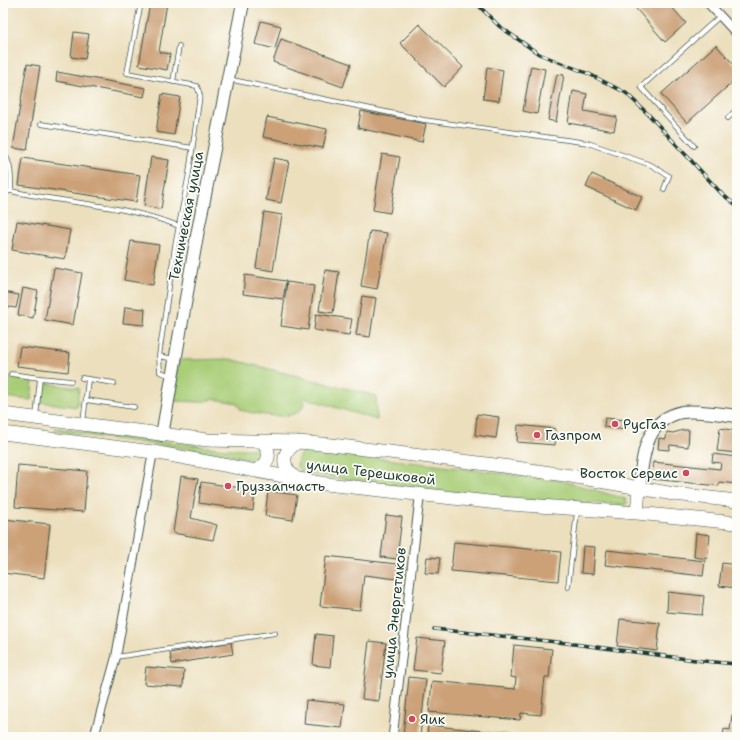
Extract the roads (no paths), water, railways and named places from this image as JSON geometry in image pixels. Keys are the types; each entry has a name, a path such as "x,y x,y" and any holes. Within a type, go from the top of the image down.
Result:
{"main road":[{"name":"улица Терешковой","path":"3,414 208,440 298,442 503,466 674,494 737,501"},
{"path":"52,439 49,433 49,428 55,420"},
{"name":"улица Терешковой","path":"3,433 153,452 326,484 498,504 637,513 737,523"},
{"path":"256,470 262,468 268,458 267,446 262,441"},
{"path":"297,479 287,469 285,457 286,451 298,442"},
{"path":"637,513 639,488"}],"street":[{"name":"Техническая улица","path":"162,435 198,230 243,3"},
{"path":"708,3 737,34"},
{"path":"639,488 648,440 661,421 683,412 737,416"},
{"path":"94,737 116,657 153,452"},
{"name":"улица Энергетиков","path":"393,735 420,494"}],"lane":[{"path":"141,3 127,73 197,86 200,95 189,173 179,226 159,356 160,372 172,376"},
{"path":"694,146 641,86 720,16"},
{"path":"173,82 179,46"},
{"path":"228,79 424,120 588,143 651,165 669,176 664,189"},
{"path":"728,118 737,109"},
{"path":"41,124 192,148"},
{"path":"3,152 11,172 10,191"},
{"path":"3,192 10,191 136,212 179,226"},
{"path":"159,356 175,359"},
{"path":"11,374 71,381"},
{"path":"36,417 40,378"},
{"path":"82,378 114,383"},
{"path":"83,424 88,379"},
{"path":"86,400 134,406"},
{"path":"568,587 577,509"},
{"path":"116,657 275,633"}],"railway":[{"path":"476,3 499,26 539,54 589,74 626,93 649,115 722,194 737,206"},
{"path":"434,629 566,643 737,664"}],"place":[{"name":"РусГаз","path":"615,424"},
{"name":"Газпром","path":"537,435"},
{"name":"Восток Сервис","path":"686,473"},
{"name":"Груззапчасть","path":"228,486"},
{"name":"Яик","path":"412,719"}]}
